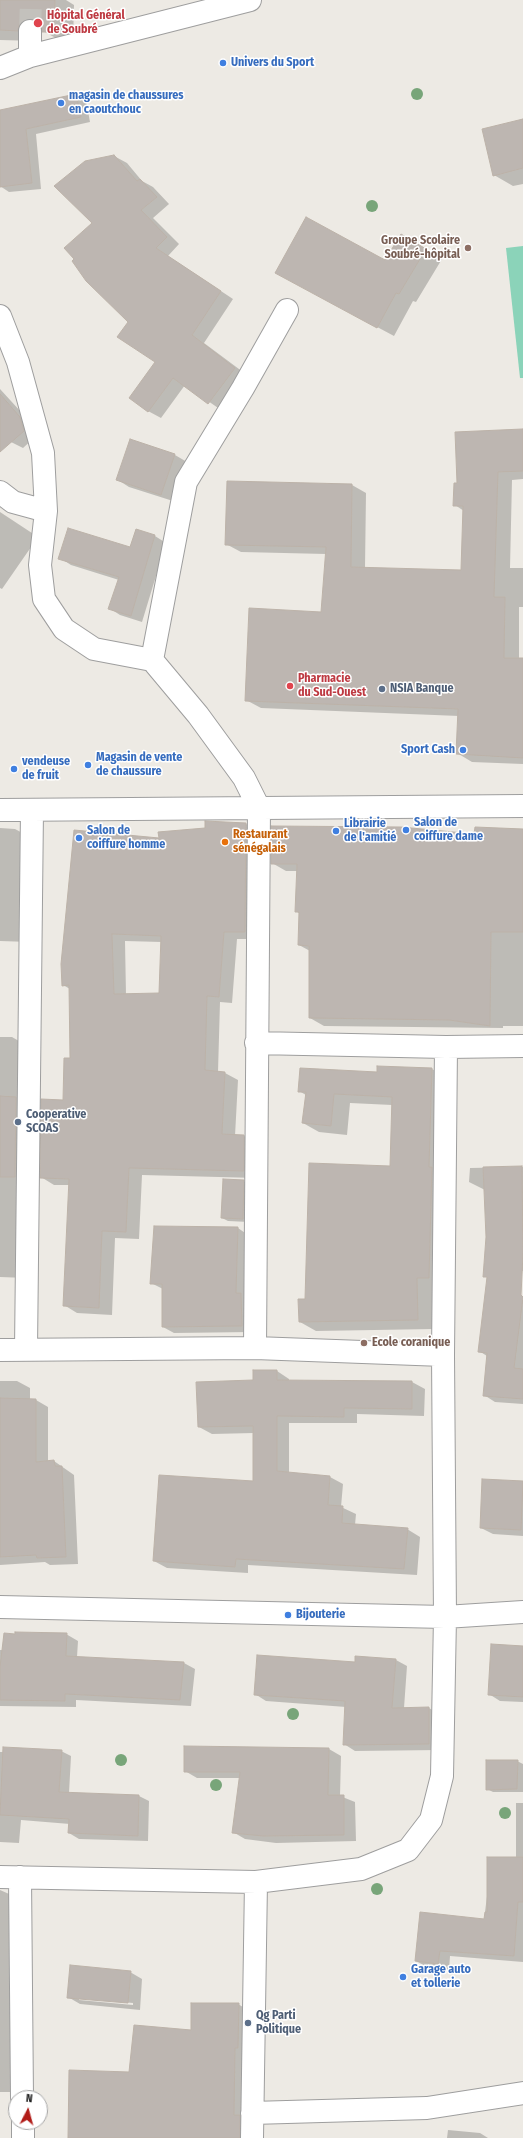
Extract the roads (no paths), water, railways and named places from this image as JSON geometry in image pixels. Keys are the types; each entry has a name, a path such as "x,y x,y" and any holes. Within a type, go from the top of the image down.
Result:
{"street":[{"path":"0,68 30,56 250,0"},
{"path":"30,31 30,56"},
{"path":"152,660 186,482 243,388 287,310"},
{"path":"0,316 18,362 43,453 46,511 40,565 44,599 64,629 94,649 152,660 198,715 244,778 259,808 256,1043 255,1348"},
{"path":"0,492 14,502 46,511"},
{"path":"0,810 523,806"},
{"path":"26,1349 32,810"},
{"path":"256,1043 446,1047 523,1046"},
{"path":"22,2090 10,1877 256,1882 361,1869 408,1850 431,1820 442,1776 445,1617 443,1355 446,1047"},
{"path":"0,1350 255,1348 443,1355"},
{"path":"0,1607 445,1617 523,1612"},
{"path":"252,2138 256,1882"},
{"path":"252,2113 428,2108 523,2093"}],"tunnel":[{"path":"30,31 31,0"}],"place":[{"name":"Hôpital Général de Soubré","path":"38,23"},
{"name":"Univers du Sport","path":"223,63"},
{"name":"magasin de chaussures en caoutchouc","path":"61,103"},
{"name":"Groupe Scolaire Soubré-hôpital","path":"468,248"},
{"name":"Pharmacie du Sud-Ouest","path":"290,686"},
{"name":"NSIA Banque","path":"382,689"},
{"name":"Sport Cash","path":"463,750"},
{"name":"Magasin de vente de chaussure","path":"88,765"},
{"name":"vendeuse de fruit","path":"14,769"},
{"name":"Salon de coiffure dame","path":"406,830"},
{"name":"Librairie de l'amitié","path":"336,831"},
{"name":"Salon de coiffure homme","path":"79,838"},
{"name":"Restaurant sénégalais","path":"225,842"},
{"name":"Cooperative SCOAS","path":"18,1122"},
{"name":"Ecole coranique","path":"364,1343"},
{"name":"Bijouterie","path":"288,1615"},
{"name":"Garage auto et tollerie","path":"403,1977"},
{"name":"Qg Parti Politique","path":"248,2023"}]}
